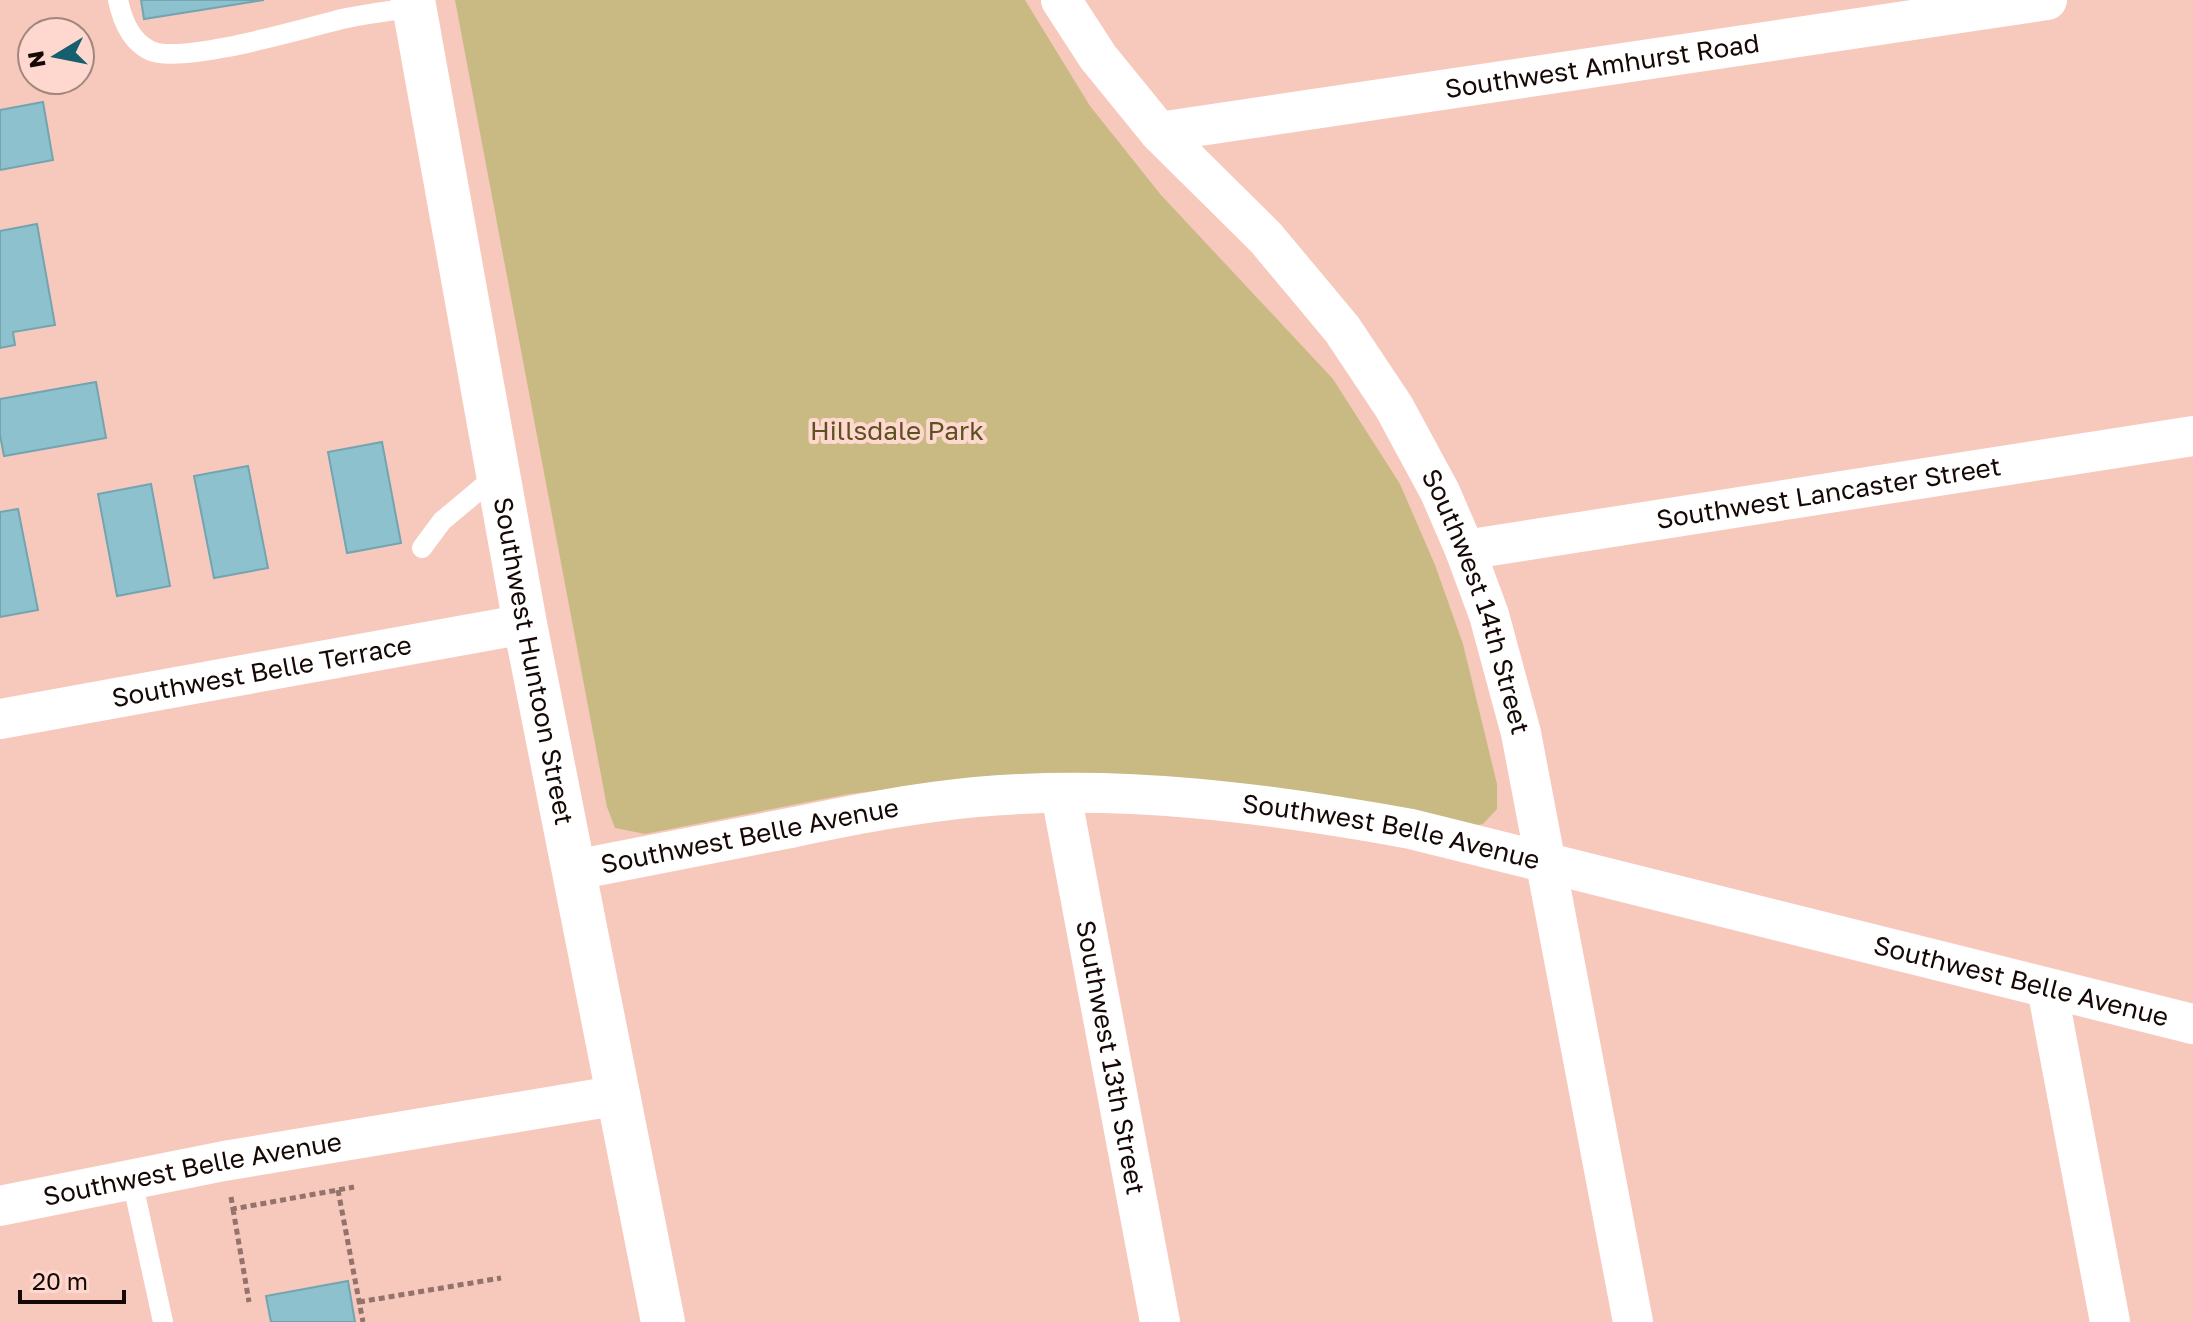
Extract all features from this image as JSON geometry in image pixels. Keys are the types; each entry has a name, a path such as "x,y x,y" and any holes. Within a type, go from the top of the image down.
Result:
{"main road":[{"name":"Southwest Huntoon Street","path":"414,4 525,624 663,1322"}],"street":[{"name":"Southwest 14th Street","path":"1061,0 1098,57 1159,132 1266,238 1342,329 1394,407 1440,492 1489,615 1509,683 1633,1322"},
{"name":"Southwest Amhurst Road","path":"1159,132 2047,0"},
{"name":"Southwest Lancaster Street","path":"1465,550 2193,436"},
{"name":"Southwest Belle Terrace","path":"0,719 525,624"},
{"name":"Southwest Belle Avenue","path":"575,870 896,807 978,797 1061,794 1179,796 1299,809 1411,829 2193,1024"},
{"name":"Southwest 13th Street","path":"1061,794 1160,1322"},
{"path":"2047,988 2110,1322"},
{"name":"Southwest Belle Avenue","path":"0,1206 224,1161 620,1095"}],"lane":[{"path":"118,0 131,36 151,52 183,53 251,43 414,4"},
{"path":"422,548 442,521 497,475"},
{"path":"132,1180 163,1322"}],"path":[{"path":"224,1161 249,1302"},
{"path":"233,1209 354,1187"},
{"path":"338,1190 363,1322"},
{"path":"359,1302 501,1278"}],"green space":[{"name":"Hillsdale Park","path":"455,0 1025,0 1090,106 1161,195 1333,379 1400,484 1435,565 1463,644 1497,784 1497,809 1483,824 1465,827 973,779 849,794 645,834 615,828 607,807"}],"building":[{"path":"141,0 264,0 144,19"},
{"path":"43,102 53,160 0,170 0,110"},
{"path":"37,224 55,325 13,332 15,345 0,348 0,231"},
{"path":"96,382 106,438 4,456 0,435 0,399"},
{"path":"382,442 401,543 347,553 328,452"},
{"path":"248,466 268,568 214,578 194,476"},
{"path":"151,484 170,586 117,596 98,494"},
{"path":"18,509 38,610 0,617 0,512"},
{"path":"348,1281 355,1322 271,1322 266,1296"}]}
